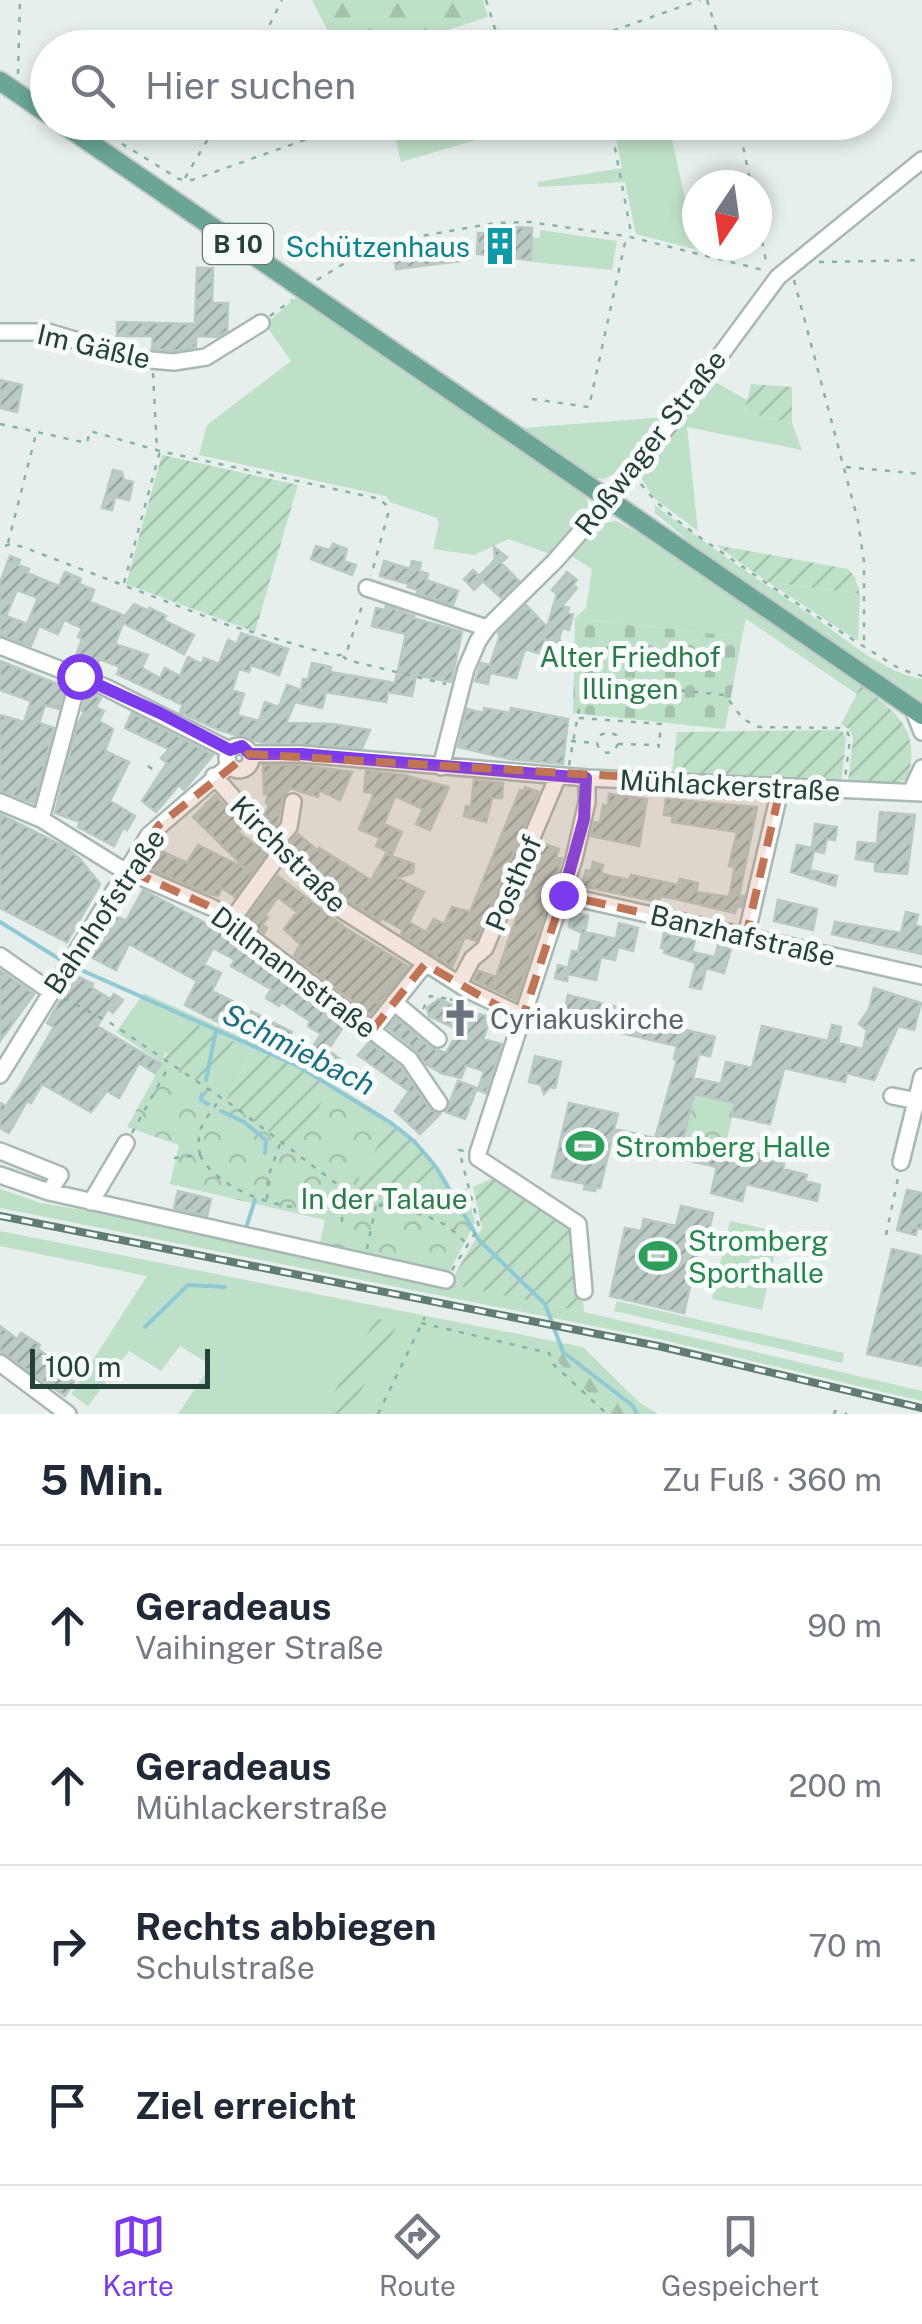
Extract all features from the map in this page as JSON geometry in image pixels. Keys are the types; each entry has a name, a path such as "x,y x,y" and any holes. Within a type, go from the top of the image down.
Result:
{"main road":[{"path":"4,91 30,105"},
{"name":"B 10","path":"85,140 297,294 608,497 918,712"}],"street":[{"name":"Roßwager Straße","path":"441,767 471,654 487,628 555,561 668,426 779,272 922,160"},
{"name":"Im Gäßle","path":"0,332 48,332 140,359 174,362 206,357 261,323"},
{"path":"367,588 487,628"},
{"path":"0,646 160,713 230,758"},
{"path":"41,819 79,676"},
{"path":"918,712 922,732"},
{"name":"Bahnhofstraße","path":"230,758 236,770 246,768 250,754"},
{"name":"Mühlackerstraße","path":"250,754 301,754 586,778 843,791 918,790"},
{"name":"Bahnhofstraße","path":"0,1075 149,835 218,782 230,758"},
{"path":"918,790 922,768"},
{"name":"Posthof","path":"455,981 486,948 563,776"},
{"path":"584,1291 578,1224 478,1158 563,895 584,819 586,778"},
{"name":"Kirchstraße","path":"218,782 277,848 342,910 522,1020"},
{"path":"746,936 780,786"},
{"name":"Dillmannstraße","path":"0,802 41,819 126,869 213,908 409,1059 439,1104"},
{"path":"231,921 288,827 293,802"},
{"name":"Banzhafstraße","path":"563,895 922,976"},
{"path":"0,956 50,991"},
{"path":"373,1029 425,964"},
{"path":"394,1002 438,1039"},
{"path":"901,1162 922,1077"},
{"path":"892,1096 919,1101"},
{"path":"92,1202 126,1144"},
{"path":"0,1151 60,1175 50,1192"},
{"path":"0,1175 50,1192 158,1218 446,1280"},
{"path":"0,1363 68,1414"}],"path":[{"path":"4,91 18,79 20,0"},
{"path":"267,30 282,0"},
{"path":"486,0 495,30"},
{"path":"611,30 700,0"},
{"path":"707,0 716,30"},
{"path":"117,140 179,179 192,180 304,140"},
{"path":"184,179 207,140"},
{"path":"613,140 632,238"},
{"path":"742,140 748,170"},
{"path":"261,323 297,294 362,252 399,240 495,223 530,222 626,236 779,272"},
{"path":"532,399 589,407 626,236"},
{"path":"772,254 844,467 858,521 864,562 864,646"},
{"path":"817,262 922,260"},
{"path":"124,584 159,450 154,373"},
{"path":"0,424 87,443 90,431 101,432 159,450 380,498 388,514 348,648 342,655"},
{"path":"37,432 6,545 228,624 342,655 347,660 461,688"},
{"path":"844,467 922,474"},
{"path":"630,471 681,524 900,669 922,676"},
{"path":"563,776 584,682 725,696 743,719 759,727 840,728 847,731 850,739 843,791"},
{"path":"578,718 661,724 658,753"},
{"path":"609,732 610,720"},
{"path":"609,732 616,736 618,744 614,751 606,753 596,743 600,734 609,732"},
{"path":"572,741 596,743"},
{"path":"618,744 659,745"},
{"path":"148,766 158,773"},
{"path":"448,999 455,981"},
{"path":"50,991 112,1024 170,1063 334,1182 376,1204 427,1216 448,1226 468,1244"},
{"path":"420,1012 430,996 484,1014"},
{"path":"126,1144 170,1063"},
{"path":"220,1098 200,1126 197,1138 205,1166 225,1182 292,1207 342,1205 362,1197"},
{"path":"267,1200 268,1177 281,1141"},
{"path":"446,1280 479,1228 458,1150"},
{"path":"174,1158 200,1155"},
{"path":"886,1235 901,1162"},
{"path":"365,1260 376,1204"},
{"path":"342,1205 342,1222"},
{"path":"378,1414 425,1317"},
{"path":"421,1324 549,1354 554,1365 607,1414"},
{"path":"834,1414 847,1414"}],"highlighted area":[{"path":"248,754 781,786 746,936 563,895 522,1020 425,964 373,1029 213,908 126,869 159,825"}],"green space":[{"path":"312,0 483,0 488,17 448,30 327,30"},
{"path":"396,140 476,140 401,162"},
{"path":"616,140 672,140 682,184 682,246 636,234 625,182 538,187 537,182 622,168"},
{"path":"540,230 617,241 612,270 532,262 533,254 523,254 525,237 540,238"},
{"path":"298,296 586,493 589,511 550,554 508,539 474,555 433,549 437,518 390,502 386,496 199,455 207,425 291,361 265,324"},
{"path":"708,378 747,400 744,412 792,423 802,450 687,427 698,531 653,497 637,471"},
{"path":"751,384 792,387 792,423 744,412"},
{"path":"666,417 628,465 605,479 596,478 523,428"},
{"path":"162,455 298,485 255,632 126,584"},
{"path":"655,505 869,656 895,671 922,679 922,702 698,549 655,513"},
{"path":"616,521 671,551 861,686 857,694 746,619 742,637 575,618 586,608 592,569 571,556 594,528"},
{"path":"716,545 848,569 860,594 768,582"},
{"path":"768,582 860,594 858,641"},
{"name":"Alter Friedhof Illingen","path":"575,618 742,637 725,729 573,713"},
{"path":"861,686 895,714 909,736 911,763 907,780 880,786 848,783 853,739 850,730 841,724"},
{"path":"677,732 843,732 846,739 841,784 672,773"},
{"path":"144,993 256,1044 226,1100 207,1088 233,1040 165,1053 162,1063 116,1032"},
{"path":"185,1019 234,1041 207,1088 165,1058"},
{"path":"256,1044 332,1084 294,1151 226,1100"},
{"name":"In der Talaue","path":"165,1058 294,1150 332,1084 386,1117 430,1157 454,1193 466,1188 475,1223 450,1270 439,1275 319,1247 325,1220 170,1184 179,1145 127,1127"},
{"path":"695,1089 737,1096 722,1161 681,1149"},
{"path":"390,1124 416,1144 436,1167 400,1208 352,1191"},
{"path":"493,1178 577,1232 584,1312 449,1284 482,1228 473,1187"},
{"path":"0,1189 41,1203 167,1224 584,1312 922,1391 922,1401 659,1339 0,1208"},
{"path":"730,1221 780,1232 762,1310 712,1299"},
{"path":"0,1231 548,1340 560,1364 610,1414 178,1414 211,1365 180,1346 161,1371 129,1351 88,1406 71,1394 147,1276 0,1246"},
{"path":"617,1301 844,1353 842,1363 614,1311"},
{"path":"377,1317 396,1328 348,1414 322,1414"},
{"path":"548,1340 583,1347 640,1403 658,1414 610,1414 560,1364"}],"building":[{"name":"Schützenhaus","path":"516,227 532,228 531,260 477,254 478,233 516,234"},
{"path":"468,248 469,260 396,269 394,259"},
{"path":"197,268 213,268 212,303 228,303 227,331 217,337 196,336 196,347 174,351 152,349 153,336 117,336 117,322 195,324"},
{"path":"0,380 22,385 17,412 0,408"},
{"path":"113,470 133,482 129,500 115,497 112,510 102,508"},
{"path":"333,544 347,549 344,561 356,565 352,575 311,559 316,546 330,550"},
{"path":"494,547 507,557 501,563 519,581 501,598 483,581 474,590 464,579 473,570 479,576 490,565 495,559"},
{"path":"10,556 29,569 27,573 59,586 65,572 81,579 79,584 94,590 90,602 125,616 134,604 166,616 164,620 194,635 184,654 123,623 115,644 148,655 142,668 160,678 165,668 180,676 188,657 202,664 204,658 219,664 228,640 237,644 241,633 288,649 279,675 251,665 249,672 239,669 232,690 244,694 237,715 259,721 265,702 279,707 287,685 301,690 312,663 331,667 330,672 395,683 406,634 372,626 376,608 385,610 386,606 462,632 451,682 416,675 412,696 388,692 386,702 326,692 322,708 295,702 286,723 370,730 362,748 263,743 219,730 180,712 183,705 117,674 120,667 100,659 95,669 74,661 82,628 64,620 58,634 39,626 31,646 0,635 0,583","holes":["17,590 38,598 27,624 6,616"]},
{"path":"384,561 410,569 412,561 421,563 419,571 428,574 426,580 458,591 453,605 417,593 409,584 380,576"},
{"path":"567,572 577,580 573,585 577,588 562,606 573,614 569,630 562,628 559,639 563,644 545,639 541,654 525,649 516,678 490,673 488,684 475,681 481,663 490,665 498,633 526,605 547,627 557,594 552,590"},
{"path":"0,661 65,687 59,709 45,705 39,723 54,728 34,803 0,791 0,715 24,722 31,701 0,690"},
{"path":"87,692 101,698 96,707 104,711 99,721 113,729 105,751 129,762 110,801 135,816 114,846 78,827 80,822 55,813"},
{"path":"484,708 510,713 511,708 568,719 563,764 510,759 458,747 467,709 484,713"},
{"path":"132,713 213,755 184,790 179,785 156,812 142,801 167,763 161,758 169,749 125,728"},
{"path":"263,765 352,772 340,800 319,790 318,797 290,788 282,799 274,827 264,815 269,806 268,794 264,794"},
{"path":"366,771 404,775 449,787 430,830 416,824 423,809 395,796 384,824 402,832 392,854 376,846 380,838 359,829 374,793 364,792"},
{"path":"474,780 503,783 502,798 492,798 486,822 464,816 466,806 471,807"},
{"path":"525,787 539,792 476,941 465,937 452,967 401,934 403,930 349,901 289,844 298,834 318,851 319,848 371,880 386,854 414,864 413,873 397,878 424,892 409,922 426,932 434,919 444,924 452,907 470,912 520,790"},
{"path":"609,794 647,799 639,846 591,836 594,822 600,823 603,805 608,806"},
{"path":"215,795 243,826 238,832 267,853 235,897 222,888 218,896 204,892 146,867 155,848 187,863 198,845 246,869 193,817"},
{"path":"666,799 757,807 739,896 744,896 735,913 672,898 660,896 659,902 582,886 586,870 591,871 593,862 603,865 601,873 607,875 629,880 631,875 678,885 680,879 698,883 696,892 729,897 735,867 729,866 737,832 672,822 673,816 664,815"},
{"path":"880,812 915,815 907,874 875,871 875,862 856,859 858,842 877,844"},
{"path":"0,814 65,847 100,884 67,942 0,908"},
{"path":"815,824 837,827 835,840 827,839 824,853 814,851 810,870 837,876 835,886 791,872 797,845 812,848"},
{"path":"542,843 559,849 556,857 562,858 516,1000 474,980 479,971 496,977"},
{"path":"278,876 347,929 409,967 380,1002 372,999 379,1004 370,1014 294,956 300,944 284,929 297,912 278,897 265,915 268,917 262,925 267,928 264,933 246,919"},
{"path":"143,890 230,936 345,1024 328,1050 340,1059 331,1074 307,1056 321,1034 308,1026 310,1021 281,1002 279,1006 266,998 271,989 231,966 235,960 213,948 204,965 221,973 212,991 234,1002 233,1009 248,1015 251,1011 292,1032 283,1047 240,1025 238,1029 218,1022 185,1005 197,981 129,944 116,970 91,957 115,915 126,921"},
{"path":"778,900 817,909 813,930 774,921"},
{"path":"572,912 588,916 585,932 616,939 619,923 638,928 633,951 618,947 615,960 601,957 596,980 568,974 567,981 555,978 558,965 568,968 572,951 578,952 582,933 569,927"},
{"path":"906,912 918,915 915,925 922,927 922,954 832,934 835,922 901,933"},
{"path":"664,933 695,940 692,952 715,957 718,945 731,949 724,973 706,968 701,989 690,987 696,963 664,953"},
{"path":"0,970 34,994 0,1041"},
{"path":"75,975 110,999 114,994 123,1000 113,1013 108,1009 97,1026 161,1064 155,1073 139,1063 119,1098 107,1091 91,1112 42,1084 9,1133 0,1128 0,1103 6,1106 21,1084 54,1027 47,1023"},
{"path":"874,988 921,1003 914,1030 898,1026 874,1080 847,1073 845,1082 784,1068 770,1124 732,1116 735,1103 694,1094 682,1145 723,1155 725,1146 768,1156 767,1160 784,1164 783,1169 807,1175 805,1181 820,1185 817,1201 746,1184 742,1201 711,1193 717,1167 611,1143 600,1188 595,1191 584,1189 585,1184 552,1177 569,1103 618,1114 614,1129 655,1138 677,1060 677,1046 604,1029 606,1022 564,1013 568,995 629,1010 628,1016 715,1037 710,1056 699,1054 693,1078 721,1084 726,1062 752,1068 762,1026 828,1041 832,1025 841,1027 838,1043 863,1049 867,1030 859,1024 869,1009"},
{"path":"439,999 479,1017 480,1014 491,1018 483,1039 502,1044 486,1093 478,1090 484,1071 466,1065 461,1078 441,1073 388,1028 396,1018 431,1048 446,1053 459,1030 429,1016 427,1008"},
{"path":"369,1042 401,1067 430,1109 440,1114 420,1134 395,1111 409,1091 358,1055"},
{"path":"535,1056 561,1062 555,1088 550,1087 544,1094 541,1085 529,1082"},
{"path":"458,1081 477,1088 465,1119 446,1112"},
{"path":"907,1190 922,1193 922,1229 917,1228 916,1235 897,1230"},
{"path":"178,1191 211,1199 207,1216 174,1208"},
{"name":"Stromberg Sporthalle","path":"681,1206 713,1213 708,1235 702,1233 684,1313 610,1296 625,1228 641,1231 644,1219 676,1226"},
{"path":"892,1249 922,1256 922,1366 867,1354"},
{"path":"0,1326 17,1339 21,1333 40,1345 38,1349 46,1355 48,1364 74,1382 65,1396 0,1351"}],"waterway":[{"name":"Schmiebach","path":"0,922 64,962"},
{"name":"Schmiebach","path":"72,966 298,1066 414,1141 436,1167 479,1240 545,1304 563,1352 632,1405 637,1414"},
{"path":"206,1080 216,1030"},
{"path":"202,1094 201,1100 208,1104"},
{"path":"221,1111 244,1122 266,1140 265,1153"},
{"path":"245,1231 255,1200"},
{"path":"145,1327 188,1285 225,1287"}],"railway":[{"path":"0,1216 658,1346 922,1408"}],"place":[{"name":"Schützenhaus","path":"500,246"},
{"name":"Cyriakuskirche","path":"460,1018"},
{"name":"Stromberg Halle","path":"585,1146"},
{"name":"Stromberg Sporthalle","path":"658,1256"}],"route":[{"path":"79,676 230,750 242,746 250,754 301,754 586,778 584,819 563,895"}]}
